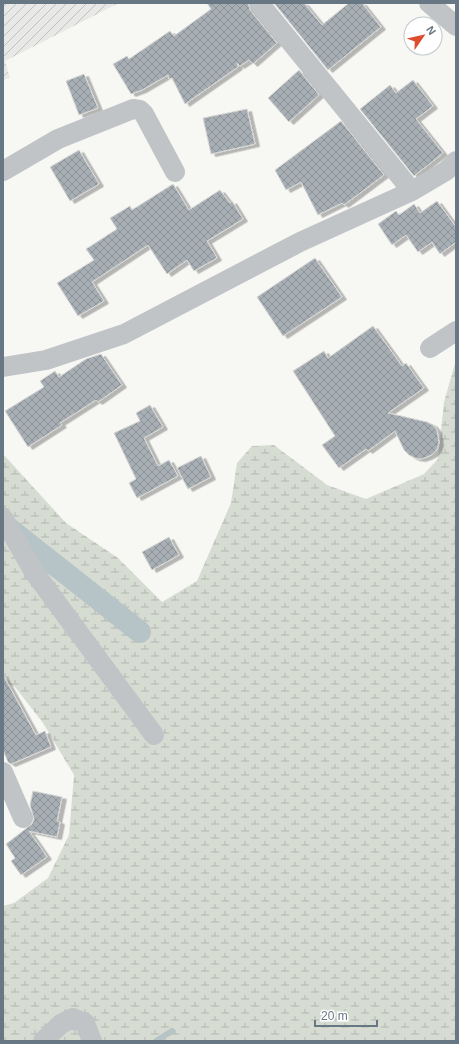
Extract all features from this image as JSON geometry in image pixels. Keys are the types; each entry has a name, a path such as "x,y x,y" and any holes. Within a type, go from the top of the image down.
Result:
{"street":[{"path":"260,3 412,191"},
{"path":"429,3 456,26"},
{"path":"3,171 58,139 133,109 140,110 144,114 175,172"},
{"path":"3,367 46,360 124,334 300,242 412,191 446,171 456,161"},
{"path":"430,348 456,330"},
{"path":"3,518 34,572 154,735"},
{"path":"3,772 23,818"},
{"path":"43,1041 61,1024 73,1018 85,1023 92,1041"}],"shaded area":[{"path":"3,3 119,3 5,61 10,78 3,80"}],"green space":[{"path":"456,360 456,1041 3,1041 3,906 14,903 48,878 69,835 74,775 43,723 15,687 3,682 3,454 66,523 118,558 162,602 197,581 231,503 237,463 252,446 274,445 327,485 366,499 424,474 438,459 444,402"}],"building":[{"path":"207,3 248,3 250,10 277,43 253,64 249,60 240,66 237,63 238,67 185,104 172,78 169,79 168,75 142,90 131,94 113,64 127,56 129,59 170,31 174,36 211,9"},
{"path":"274,3 304,3 322,25 349,3 362,3 381,27 328,70"},
{"path":"299,70 319,95 289,122 268,98"},
{"path":"84,74 98,108 79,115 66,81"},
{"path":"413,80 433,106 416,119 443,153 414,176 360,109 390,85 396,93"},
{"path":"247,109 255,144 211,154 203,118"},
{"path":"341,121 384,175 344,205 342,203 318,215 301,182 286,190 275,170"},
{"path":"79,150 99,184 70,201 50,167"},
{"path":"173,184 189,210 220,190 230,203 232,201 243,219 207,241 217,258 194,271 187,260 167,274 148,245 92,282 104,301 78,316 57,283 94,260 86,249 117,229 110,218 130,206 132,210"},
{"path":"437,201 456,227 456,242 440,254 432,242 418,252 406,235 392,245 378,224 396,211 399,215 414,204 420,213"},
{"path":"315,258 342,297 283,336 257,297"},
{"path":"373,326 402,366 406,363 424,388 388,413 427,422 433,425 437,430 439,443 433,454 421,459 415,458 404,450 395,431 368,451 366,449 339,468 322,445 335,436 293,371 324,351 328,358"},
{"path":"101,354 122,385 98,402 96,400 60,423 62,425 28,447 5,411 44,387 40,381 55,371 59,377 86,359"},
{"path":"150,405 163,427 144,438 158,466 169,460 178,476 137,498 129,483 136,479 114,433 140,421 136,413"},
{"path":"201,456 211,477 188,489 177,468"},
{"path":"169,537 179,555 152,570 142,552"},
{"path":"3,675 36,735 45,731 51,747 11,764 8,762 3,750"},
{"path":"33,791 62,797 57,821 60,822 57,837 29,831 47,857 21,875 11,861 15,858 6,844 32,824 34,819 30,805"}],"waterway":[{"path":"7,527 140,632"},
{"path":"156,1041 172,1031"}]}
